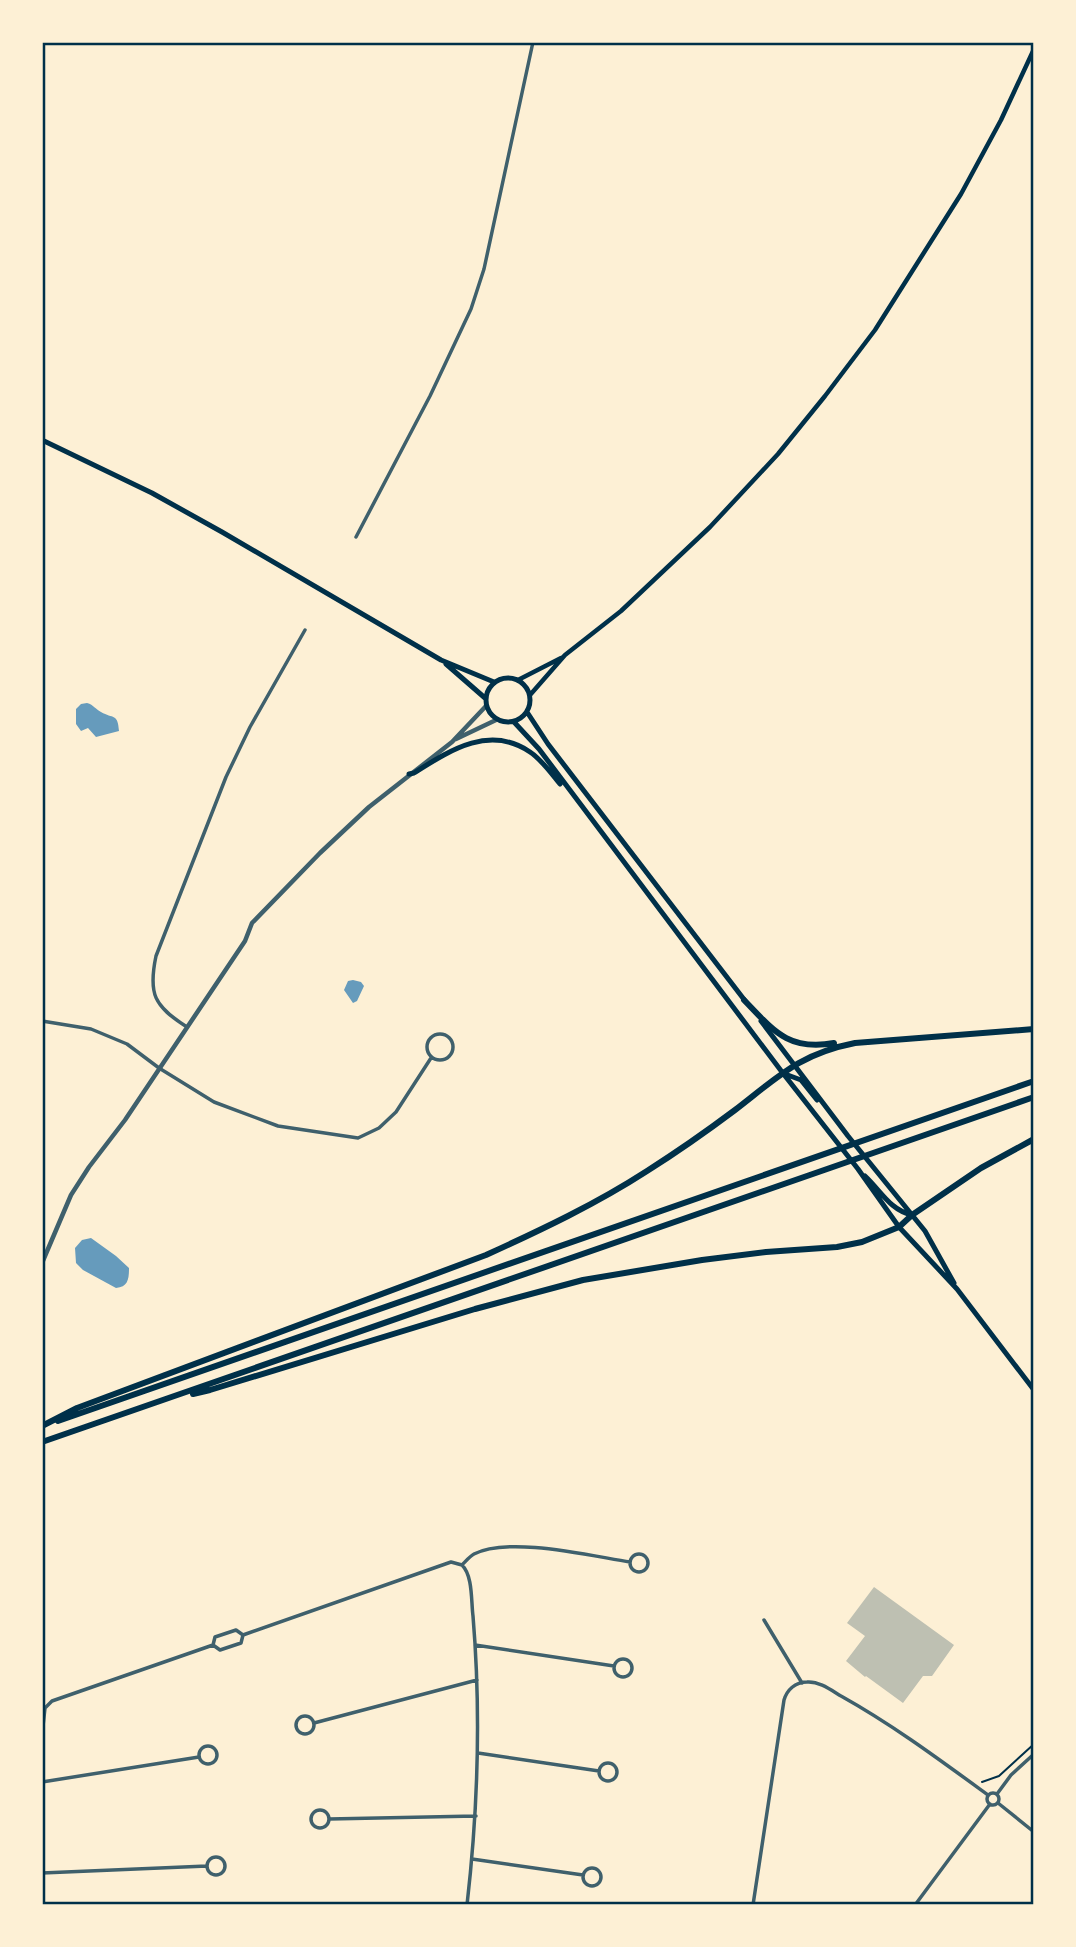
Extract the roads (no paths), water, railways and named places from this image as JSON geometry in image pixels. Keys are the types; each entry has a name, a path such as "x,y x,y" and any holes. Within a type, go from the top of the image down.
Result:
{"highway":[{"path":"744,1000 774,1031 795,1044 815,1046 857,1039 906,1039"},
{"path":"42,1426 77,1408 486,1255 539,1231 648,1171 726,1116 782,1072 828,1048 855,1043 1034,1028"},
{"path":"42,1426 1034,1081"},
{"path":"42,1442 819,1174 1034,1097"},
{"path":"170,1398 210,1390 475,1309 583,1280 702,1260 837,1247 862,1242 899,1227 912,1215 981,1168 1034,1139"}],"main road":[{"path":"530,695 517,680 506,678 490,686 485,698 486,706 496,720 508,723 514,722 527,712 530,695 565,656 621,611 710,527 778,454 825,396 876,330 961,194 1001,120 1034,49"},
{"path":"42,440 152,493 441,660 495,682"},
{"path":"517,680 565,656"},
{"path":"441,660 485,698"},
{"path":"527,712 548,744 848,1136"},
{"path":"514,722 538,749 858,1169 899,1227 957,1289 1034,1390"},
{"path":"409,774 472,742 506,741 531,752 579,804"},
{"path":"782,1072 801,1080 912,1215 942,1258 957,1289"},
{"path":"858,1169 894,1208 912,1215"}],"street":[{"path":"356,537 430,396 471,309 484,269 533,42"},
{"path":"187,1027 160,1007 153,989 152,975 156,956 226,777 250,727 305,630"},
{"path":"42,1263 71,1195 125,1121 245,941 252,923 320,853 409,774 452,741 486,706"},
{"path":"452,741 496,720"},
{"path":"42,1021 91,1029 127,1044 159,1068 214,1102 278,1126 358,1138 379,1128 396,1112 431,1058"},
{"path":"436,1034 446,1035 453,1044 451,1055 442,1060 431,1058 426,1048 429,1038 436,1034"},
{"path":"462,1565 473,1554 514,1546 630,1562"},
{"path":"639,1554 645,1556 648,1565 646,1570 638,1572 632,1570 630,1562 633,1556 639,1554"},
{"path":"243,1635 451,1562 462,1565 467,1570 475,1645 478,1753 467,1905"},
{"path":"764,1620 802,1682"},
{"path":"213,1645 215,1637 226,1633 236,1630 243,1635"},
{"path":"213,1645 220,1650 231,1647 242,1643 243,1635"},
{"path":"42,1735 43,1708 52,1701 213,1645"},
{"path":"475,1645 614,1666"},
{"path":"620,1659 626,1659 631,1663 632,1669 629,1674 621,1677 614,1666 620,1659"},
{"path":"314,1723 477,1680"},
{"path":"753,1905 784,1700 791,1688 802,1682 817,1683 866,1710 918,1743 988,1795"},
{"path":"303,1716 311,1718 314,1723 312,1730 306,1734 300,1732 296,1726 298,1719 303,1716"},
{"path":"208,1746 214,1748 217,1754 210,1764 202,1762 200,1757 200,1751 208,1746"},
{"path":"478,1753 599,1771"},
{"path":"997,1794 1011,1775 1034,1754"},
{"path":"42,1782 200,1757"},
{"path":"608,1763 615,1768 617,1774 612,1781 606,1782 599,1777 599,1771 602,1765 608,1763"},
{"path":"988,1795 992,1792 997,1794 1000,1798 998,1803"},
{"path":"988,1795 989,1804"},
{"path":"989,1804 998,1803"},
{"path":"998,1803 1034,1832"},
{"path":"915,1905 989,1804"},
{"path":"319,1811 325,1812 329,1819 325,1826 320,1828 315,1826 312,1819 319,1811"},
{"path":"329,1819 475,1816"},
{"path":"216,1857 223,1861 225,1867 217,1874 211,1873 207,1866 209,1860 216,1857"},
{"path":"472,1859 583,1875"},
{"path":"42,1873 207,1866"},
{"path":"589,1868 595,1868 600,1872 601,1878 598,1883 590,1886 585,1883 583,1875 589,1868"}],"water":[{"path":"87,703 114,717 119,731 96,737 88,728 81,731 76,724 76,709"},
{"path":"353,980 364,986 357,1001 353,1003 344,990 348,981"},
{"path":"91,1238 129,1268 128,1279 123,1286 116,1288 83,1270 76,1263 75,1248 82,1240"}]}
